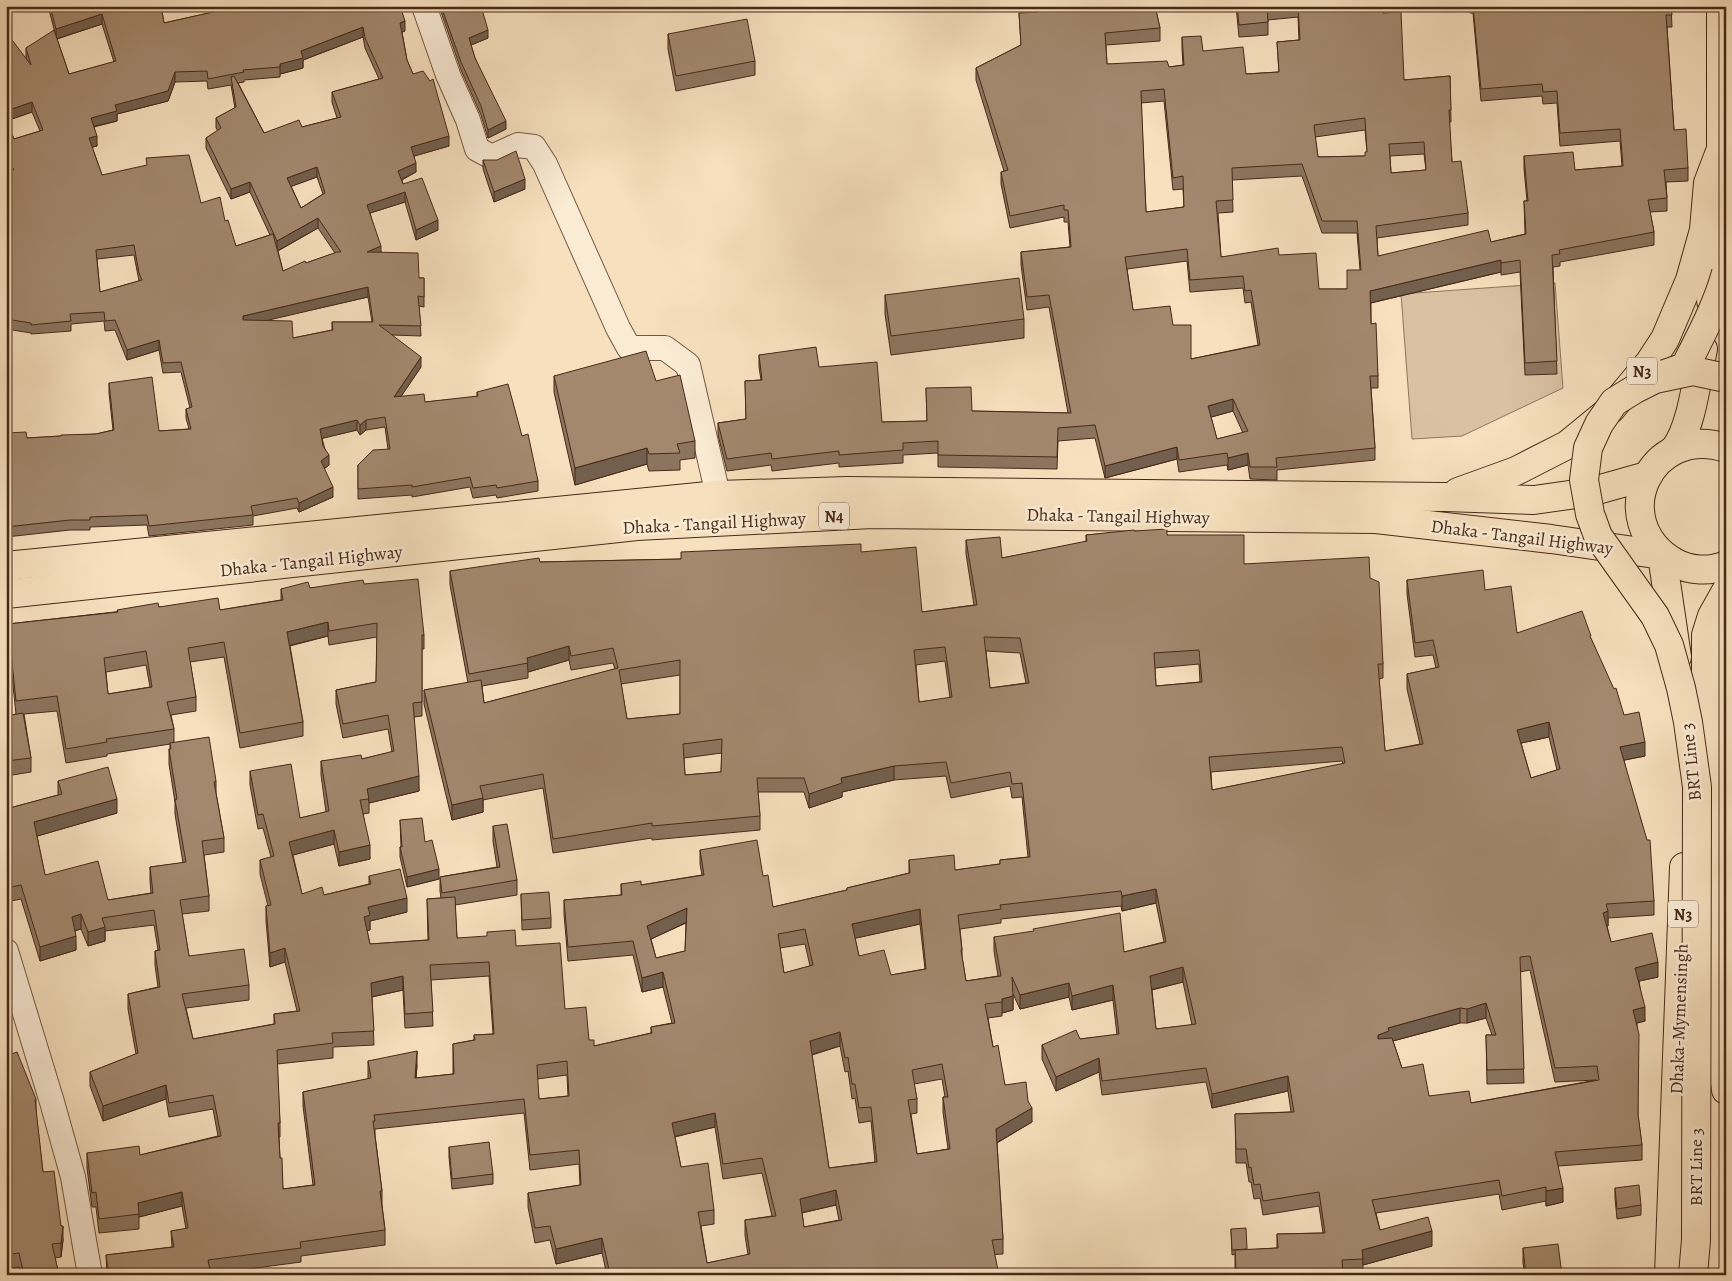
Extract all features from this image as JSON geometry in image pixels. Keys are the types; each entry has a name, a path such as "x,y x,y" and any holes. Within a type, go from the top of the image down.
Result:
{"highway":[{"name":"N3","path":"1674,450 1681,441 1690,414 1706,334 1719,240 1721,6"},
{"name":"N3","path":"1445,497 1516,471 1567,445 1611,409 1650,362 1665,339 1690,280 1704,230 1708,183 1721,149"},
{"path":"1655,379 1685,366 1702,333 1726,273"},
{"name":"BRT Line 3","path":"1693,1275 1696,1240 1697,787 1688,722 1669,645 1655,616 1598,536 1590,514 1584,480 1588,448 1599,424 1614,402 1655,379 1693,371 1726,378"},
{"name":"N3","path":"1726,448 1714,444 1694,443 1674,450 1664,456 1654,465 1647,476 1640,492 1639,510 1642,527 1650,543 1662,555 1680,566 1699,570 1719,568 1726,565"},
{"name":"Dhaka - Tangail Highway","path":"6,566 718,495 847,491 1445,497 1534,500 1590,492 1647,476"},
{"name":"Dhaka - Tangail Highway","path":"6,594 637,526 872,514 1376,519 1551,538 1662,555"},
{"name":"Dhaka-Mymensingh","path":"1662,555 1676,648 1686,734 1686,814 1669,1275"},
{"name":"BRT Line 3","path":"1726,591 1712,616 1706,635 1706,662 1720,824 1723,1066 1726,1090"}],"street":[{"path":"424,6 448,75 468,120 477,149 492,157 518,145 534,147 545,164 618,328 629,348 664,348 688,365 718,495"},
{"path":"6,951 73,1177 90,1275"}],"shaded area":[{"path":"1555,283 1563,388 1462,436 1412,439 1401,294"}],"building":[{"path":"50,6 161,6 164,23 240,6 400,6 405,21 400,23 407,60 413,74 423,71 430,81 433,79 449,136 411,147 416,163 398,171 403,184 422,178 438,220 416,230 405,192 367,205 381,246 367,252 418,253 419,278 424,278 424,297 418,296 421,326 379,325 421,357 394,397 424,394 425,402 478,396 477,392 508,384 522,436 528,434 538,481 497,488 496,485 473,488 470,477 412,487 412,485 358,489 358,465 373,450 390,449 385,417 366,420 360,425 357,420 320,429 323,446 329,455 321,461 333,487 299,503 297,498 251,506 253,515 149,526 147,515 90,517 90,520 70,520 6,527 6,433 26,432 27,438 96,434 114,430 109,383 152,377 159,431 191,429 186,409 192,407 181,362 163,363 159,340 127,350 115,320 105,321 104,312 70,314 71,321 31,325 31,323 6,319 6,173 14,169 6,170 6,121 14,139 43,130 32,102 6,111 6,32 31,65 26,48 54,30 69,74 116,61 102,14 56,29","holes":["363,27 365,38 383,78 332,92 341,117 302,127 299,120 264,133 234,76 231,77 236,107 216,118 221,128 206,138 231,189 250,182 277,241 318,218 341,252 306,263 305,261 283,271 273,234 236,246 228,220 225,221 220,197 201,203 189,155 146,158 147,165 102,175 89,138 97,136 91,118 117,111 115,105 168,91 175,72 207,71 208,79 244,72 243,70 280,67 280,64 303,58 301,51","317,167 325,193 301,208 287,178","134,245 142,280 100,292 96,250","368,287 373,322 332,322 333,330 293,338 292,321 243,320 243,316"]},
{"path":"441,6 465,6 465,8 481,6 488,30 469,38 475,58 506,121 488,130 481,106 461,62"},
{"path":"1038,6 1155,6 1160,28 1105,33 1107,64 1167,61 1169,67 1184,65 1182,37 1201,36 1203,51 1243,47 1246,74 1279,72 1277,42 1300,40 1298,6 1383,6 1383,13 1401,12 1404,80 1450,76 1451,110 1449,110 1452,162 1461,161 1468,213 1376,226 1378,256 1488,230 1491,242 1526,234 1524,201 1528,201 1524,156 1573,152 1575,170 1623,166 1620,129 1560,133 1557,91 1543,92 1542,84 1481,89 1473,6 1671,6 1672,15 1666,15 1674,130 1686,129 1688,168 1664,170 1667,198 1648,200 1654,232 1559,250 1560,254 1552,255 1557,361 1525,363 1520,260 1501,263 1501,260 1370,291 1371,324 1376,323 1378,376 1370,376 1375,448 1276,458 1277,467 1250,467 1248,453 1228,458 1227,453 1179,460 1177,447 1105,466 1095,425 1058,428 1057,457 938,455 938,441 903,443 903,450 839,455 839,451 772,459 771,453 727,459 718,423 746,419 745,381 762,380 759,355 816,347 819,367 877,362 882,422 927,421 926,388 971,387 972,411 1071,413 1049,295 1027,297 1021,252 1071,247 1068,210 1064,210 1064,205 1010,216 1001,172 1008,170 976,68 1021,45 1019,13 1038,12","holes":["1164,89 1173,178 1183,176 1184,207 1146,212 1141,91","1365,118 1367,152 1365,152 1365,156 1318,157 1314,125","1424,142 1426,170 1391,173 1389,144","1302,164 1322,221 1357,221 1361,270 1347,270 1347,289 1319,289 1316,253 1279,255 1278,248 1221,257 1216,201 1233,200 1232,168","1187,249 1190,280 1243,276 1245,291 1251,290 1260,345 1191,359 1191,325 1173,325 1170,306 1133,310 1125,257","1233,399 1248,431 1217,439 1208,406"]},
{"path":"1237,6 1283,6 1267,8 1268,22 1239,25"},
{"path":"747,19 755,61 676,76 668,34"},
{"path":"516,151 525,179 494,192 483,160 497,160"},
{"path":"1019,278 1024,319 891,336 885,295"},
{"path":"646,351 656,381 680,375 695,441 677,444 680,453 649,454 647,448 575,468 554,376"},
{"path":"1167,529 1167,535 1244,535 1244,564 1369,557 1370,578 1379,582 1383,664 1378,664 1385,751 1423,744 1407,674 1439,667 1433,640 1415,643 1407,580 1483,570 1485,590 1511,586 1517,633 1582,611 1590,636 1614,689 1616,688 1624,715 1639,712 1645,742 1620,747 1647,840 1650,840 1654,901 1606,904 1608,911 1603,913 1611,942 1652,933 1658,962 1635,968 1645,1007 1633,1010 1639,1034 1638,1114 1642,1145 1555,1152 1563,1188 1546,1191 1546,1187 1502,1196 1499,1180 1372,1200 1380,1230 1428,1217 1432,1231 1362,1250 1363,1259 1342,1260 1343,1275 1258,1275 1258,1270 1236,1271 1235,1250 1278,1248 1277,1234 1325,1233 1319,1192 1263,1201 1260,1184 1254,1185 1246,1149 1236,1149 1235,1114 1294,1112 1288,1076 1212,1094 1206,1068 1102,1081 1099,1058 1056,1077 1042,1045 1076,1030 1080,1039 1119,1034 1113,985 1072,996 1069,983 1020,995 1012,977 1013,996 1002,999 1002,1002 985,1004 993,1047 998,1045 1005,1085 1026,1082 1028,1101 1032,1108 996,1129 1003,1239 992,1240 999,1275 607,1275 610,1274 602,1238 556,1249 550,1226 535,1228 528,1193 581,1185 579,1150 530,1155 524,1099 374,1115 375,1121 373,1121 385,1230 300,1242 301,1248 208,1260 211,1275 109,1275 106,1255 174,1247 171,1231 188,1228 182,1192 138,1203 139,1214 99,1219 96,1192 92,1193 87,1153 139,1146 140,1155 221,1136 213,1095 169,1103 166,1085 103,1106 90,1072 138,1053 128,994 160,987 155,951 160,950 154,910 102,918 105,927 88,932 81,914 72,917 76,936 40,947 21,885 6,888 6,809 62,794 58,781 108,767 117,799 34,822 45,875 98,861 108,900 153,893 150,867 186,862 175,800 177,799 169,749 171,749 170,743 209,737 216,781 214,782 224,838 202,841 209,896 180,900 189,956 244,949 249,985 182,994 193,1039 275,1024 274,1014 300,1011 285,948 270,953 266,906 271,905 260,860 274,856 263,814 258,815 250,771 291,764 300,818 329,811 321,761 361,755 362,759 394,751 388,715 343,724 336,690 376,682 377,623 329,631 328,622 287,632 303,722 240,733 224,642 188,648 196,697 167,702 174,729 106,739 107,742 66,749 57,696 16,701 8,624 118,612 117,610 158,603 159,607 218,598 220,610 283,600 281,589 308,582 310,588 363,580 364,584 418,579 424,635 422,635 422,702 413,703 419,776 367,789 369,799 360,800 370,845 339,852 334,830 289,842 302,894 322,887 324,895 371,884 369,876 400,869 407,898 368,907 370,915 364,917 370,944 429,940 427,899 455,897 457,938 487,936 487,932 515,930 516,946 560,943 565,1009 586,1007 589,1040 594,1040 594,1046 652,1033 651,1027 675,1023 663,972 642,978 633,941 568,947 564,900 622,895 621,884 641,881 641,885 704,875 700,850 757,840 763,876 768,875 773,907 910,873 909,860 954,855 955,870 1000,864 1000,860 1030,857 1022,783 1012,784 1010,772 951,783 946,762 894,766 841,778 842,783 809,794 804,778 757,778 760,816 652,826 652,823 553,839 543,774 480,786 483,798 452,805 424,690 481,680 484,703 618,668 613,648 571,656 569,646 527,658 528,663 469,674 450,571 539,558 540,562 681,559 681,552 861,544 861,552 916,547 922,612 977,605 966,540 1000,537 1002,558 1087,541 1086,535","holes":["984,637 1020,638 1029,683 990,688","945,647 952,697 919,702 914,650","1199,650 1202,682 1156,686 1154,653","146,651 152,687 108,694 104,658","680,660 680,714 627,719 619,670","1549,722 1560,769 1531,778 1517,730","722,739 721,772 685,775 683,744","1342,747 1345,763 1212,790 1209,757","1156,889 1166,942 1124,952 1120,913 1033,929 1034,931 994,937 1001,976 966,981 958,915 1001,909 1000,905 1121,891 1122,896","687,908 685,951 656,958 647,926","920,909 926,969 891,975 884,950 859,956 852,924","805,929 813,965 784,973 778,934","1530,956 1555,1068 1597,1066 1599,1080 1471,1103 1469,1091 1429,1096 1423,1064 1402,1068 1392,1038 1378,1039 1378,1035 1389,1031 1388,1028 1460,1008 1467,1009 1486,1003 1496,1035 1486,1035 1487,1070 1524,1069 1520,957","489,962 494,1034 474,1035 475,1040 453,1044 454,1074 415,1078 417,1051 368,1061 371,1078 303,1092 315,1185 283,1189 278,1123 280,1123 277,1050 333,1043 332,1033 374,1031 371,983 403,976 405,1014 433,1012 430,965","1183,967 1196,1024 1156,1029 1150,976","840,1032 845,1058 848,1057 852,1084 855,1084 859,1108 871,1107 877,1162 829,1168 810,1041","567,1061 569,1096 539,1099 537,1065","942,1064 948,1097 943,1097 950,1149 917,1154 908,1100 917,1099 912,1070","715,1113 723,1164 762,1158 776,1216 745,1220 750,1254 707,1263 698,1212 714,1210 708,1163 681,1167 672,1123","836,1190 842,1220 804,1227 800,1199"]},
{"path":"23,713 31,758 6,761 6,716"},
{"path":"422,818 425,842 432,840 439,869 407,877 400,847 402,847 400,820"},
{"path":"507,824 517,880 442,893 440,877 500,867 493,826"},
{"path":"549,892 551,918 522,920 521,894"},
{"path":"6,985 10,997 6,998"},
{"path":"17,1052 36,1099 43,1172 54,1171 61,1226 63,1226 61,1243 52,1244 59,1275 24,1275 19,1253 6,1255 6,1079 10,1078 6,1070 6,1056"},
{"path":"489,1142 493,1174 452,1179 449,1147"},
{"path":"1639,1185 1641,1205 1617,1209 1615,1188"},
{"path":"1246,1228 1247,1249 1232,1250 1231,1229"},
{"path":"1558,1244 1562,1275 1526,1275 1523,1248"}]}
